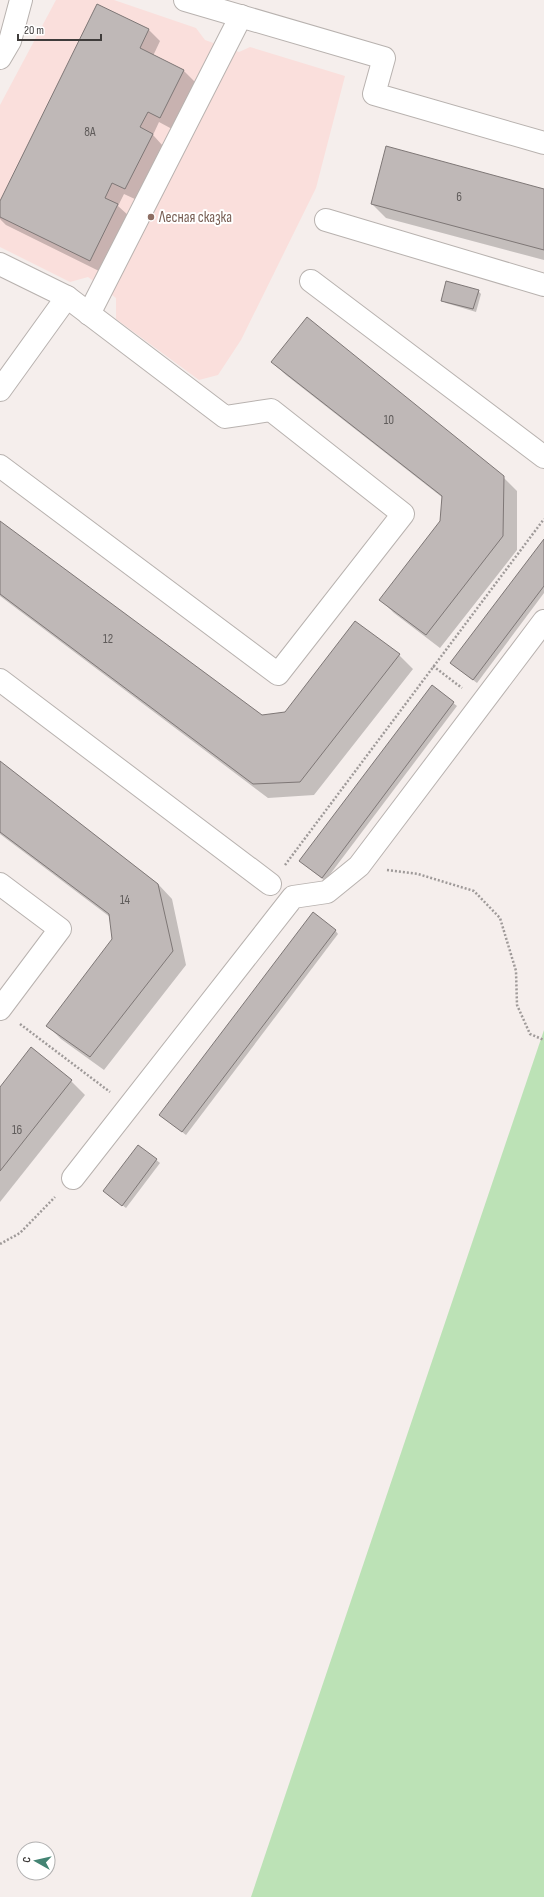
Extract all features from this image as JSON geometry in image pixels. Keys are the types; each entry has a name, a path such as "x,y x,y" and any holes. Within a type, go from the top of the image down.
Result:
{"street":[{"path":"0,58 10,41 21,0"},
{"path":"197,2 384,58 374,94 544,143"},
{"path":"89,314 241,16"},
{"path":"326,220 544,285"},
{"path":"0,264 67,297 225,417 270,410 403,514 278,674 0,466"},
{"path":"311,281 544,457"},
{"path":"0,390 67,297"},
{"path":"73,1178 293,897 328,892 360,866 544,621"},
{"path":"0,680 270,884"},
{"path":"0,884 60,929 0,1009"}],"path":[{"path":"270,884 544,520"},
{"path":"433,666 482,703"},
{"path":"360,866 418,874 474,891 500,918 516,971 517,1005 530,1034 544,1040"},
{"path":"0,1009 129,1106"},
{"path":"0,1244 20,1233 73,1178"}],"shaded area":[{"name":"Лесная сказка","path":"56,0 114,0 196,28 205,40 239,52 250,47 345,76 316,188 241,340 218,375 199,380 116,319 116,298 88,277 70,282 0,247 0,105"}],"green space":[{"path":"544,1030 544,1897 251,1897 288,1787"}],"building":[{"path":"97,4 149,29 140,48 184,70 160,118 148,112 140,127 153,134 125,189 112,183 105,198 118,204 90,261 0,217 0,201"},
{"path":"386,146 544,189 544,250 371,204"},
{"path":"446,281 479,290 473,309 441,301"},
{"path":"307,317 504,476 503,536 426,635 379,600 440,521 442,496 271,362"},
{"path":"0,521 262,715 285,712 355,621 400,654 300,782 253,784 0,594"},
{"path":"544,539 544,586 473,680 450,663"},
{"path":"432,685 454,702 322,878 299,861"},
{"path":"0,761 158,884 173,951 90,1057 46,1026 112,939 109,914 0,832"},
{"path":"313,912 336,930 182,1132 159,1115"},
{"path":"31,1047 72,1080 0,1171 0,1087"},
{"path":"138,1145 157,1159 122,1206 103,1191"}],"place":[{"name":"Лесная сказка","path":"151,217"}]}
